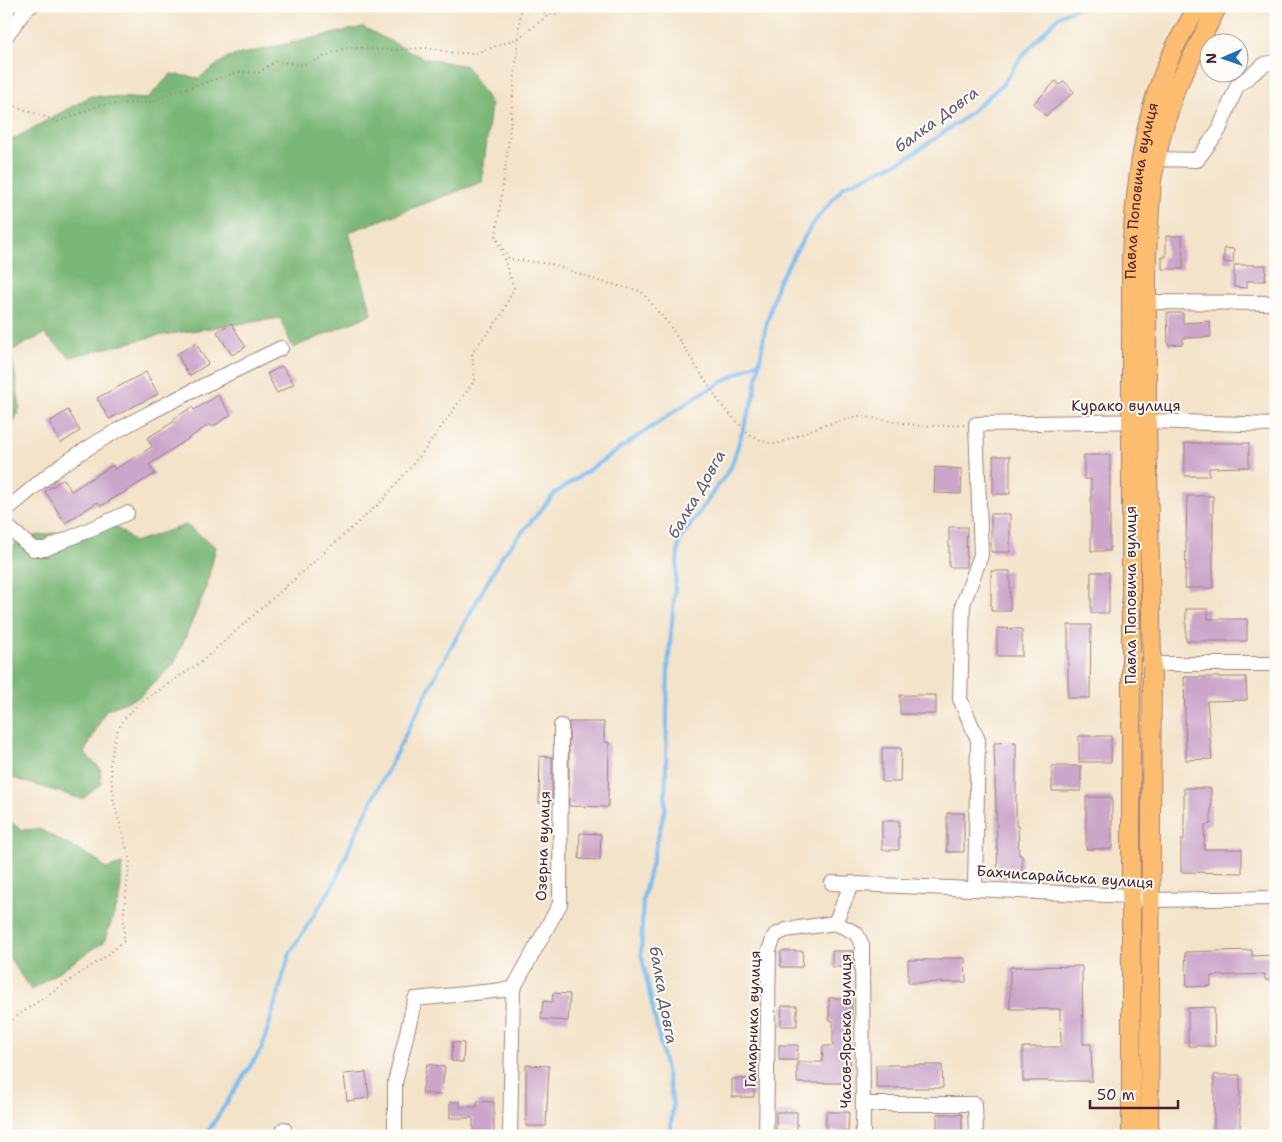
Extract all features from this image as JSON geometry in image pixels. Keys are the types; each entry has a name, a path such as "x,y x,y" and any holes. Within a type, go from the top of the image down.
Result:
{"main road":[{"path":"1178,64 1189,21 1199,6"},
{"path":"1178,64 1218,6"},
{"name":"Павла Поповича вулиця","path":"1132,1136 1132,896 1139,421 1147,302 1147,254 1152,180 1156,158 1176,88 1178,64"},
{"name":"Павла Поповича вулиця","path":"1149,1136 1152,664 1131,255 1136,181 1144,134 1158,88 1178,64"}],"street":[{"path":"6,36 26,9 31,6"},
{"path":"1156,158 1197,160 1219,130 1236,86 1265,64 1276,62"},
{"path":"1147,302 1276,303"},
{"path":"6,510 58,468 102,440 181,396 281,348"},
{"name":"Курако вулиця","path":"976,424 1139,421 1276,425"},
{"path":"975,887 978,740 960,699 963,604 981,554 976,424"},
{"path":"6,525 32,549 45,549 127,513"},
{"path":"1152,664 1276,664"},
{"name":"Озерна вулиця","path":"510,1136 513,989 560,904 561,726"},
{"name":"Бахчисарайська вулиця","path":"832,883 975,887 1132,896 1150,900 1276,898"},
{"path":"835,923 852,883"},
{"name":"Часов-Ярська вулиця","path":"835,923 856,933 862,945 862,1136"},
{"name":"Гамарника вулиця","path":"766,1136 769,950 775,935 786,930 835,923"},
{"path":"395,1136 395,1083 415,999 513,989"},
{"path":"863,1104 975,1104 976,1136"}],"path":[{"path":"6,1027 18,1015 102,959 124,941 124,910 130,860 114,803 110,764 115,737 122,721 137,705 201,662 381,502 424,451 475,380 472,353 500,316 514,288 496,236 505,178 521,6"},
{"path":"537,6 547,16"},
{"path":"6,104 59,122 100,105 153,102 170,93 239,72 258,73 276,61 303,65 347,47 388,50 426,48 454,53 476,53 519,38 547,16 587,6"},
{"path":"496,236 509,259 551,264 602,282 641,291 670,326 722,406 749,434 776,444 821,426 859,416 921,426 976,424"}],"green space":[{"path":"363,27 423,58 466,66 491,104 482,182 349,232 372,314 293,348 280,318 156,336 70,357 44,334 11,351 20,407 6,442 6,143 91,96 147,99 171,74 199,78 228,57"},
{"path":"112,523 134,542 186,525 216,547 205,591 174,664 139,697 106,710 84,753 100,768 101,784 82,799 6,776 6,555 19,539"},
{"path":"6,818 21,830 39,829 97,860 106,869 122,864 120,898 104,942 31,990 6,953"}],"building":[{"path":"1056,81 1060,85 1064,81 1074,92 1046,116 1034,103"},
{"path":"1166,236 1182,236 1183,269 1162,269 1162,257 1166,257"},
{"path":"1224,248 1234,249 1233,263 1224,262"},
{"path":"1234,265 1266,265 1265,281 1247,281 1247,288 1234,287"},
{"path":"1167,313 1183,313 1183,323 1210,321 1211,337 1183,338 1183,344 1168,345"},
{"path":"231,323 246,347 232,355 217,332"},
{"path":"196,343 208,364 189,376 177,354"},
{"path":"282,366 294,384 277,393 267,374"},
{"path":"146,372 158,394 109,419 97,398"},
{"path":"218,395 231,415 212,427 210,424 149,465 155,474 101,506 98,502 65,523 45,491 64,479 71,491 113,465 115,469 152,447 147,438 175,421 173,419 192,407 194,410"},
{"path":"68,410 80,431 61,443 49,422"},
{"path":"1185,443 1249,443 1249,467 1209,468 1209,476 1185,476"},
{"path":"1084,455 1110,455 1110,551 1091,551 1091,479 1084,479"},
{"path":"993,456 1010,456 1010,494 993,494"},
{"path":"935,467 962,469 961,494 934,493"},
{"path":"1187,496 1213,496 1213,588 1185,588"},
{"path":"991,514 1010,514 1010,552 991,552"},
{"path":"949,527 967,527 966,567 949,567"},
{"path":"991,571 1010,571 1010,611 991,611"},
{"path":"1091,572 1109,572 1109,613 1091,613"},
{"path":"1186,609 1208,609 1208,619 1247,619 1247,641 1186,641"},
{"path":"1068,625 1091,625 1090,698 1068,698"},
{"path":"997,628 1022,629 1022,656 997,656"},
{"path":"1184,677 1246,677 1247,700 1207,701 1212,759 1186,760"},
{"path":"900,695 936,695 936,714 900,714"},
{"path":"569,722 604,722 604,742 609,742 608,807 569,806"},
{"path":"1079,736 1111,736 1111,762 1079,762"},
{"path":"1016,742 1016,826 1018,826 1019,855 1022,855 1022,879 998,879 994,743"},
{"path":"882,748 901,748 900,782 882,782"},
{"path":"540,756 552,757 552,803 539,803"},
{"path":"1052,766 1081,766 1081,791 1052,791"},
{"path":"1184,788 1211,788 1211,824 1205,825 1204,849 1242,849 1242,873 1181,872 1181,840 1184,840"},
{"path":"1086,797 1112,797 1112,849 1086,849"},
{"path":"947,813 964,813 964,852 947,852"},
{"path":"882,821 899,821 899,850 882,850"},
{"path":"580,833 601,834 600,860 579,859"},
{"path":"1252,950 1252,956 1276,955 1276,980 1265,980 1265,974 1211,976 1211,986 1187,987 1185,952"},
{"path":"781,951 803,951 802,967 781,967"},
{"path":"832,951 853,951 852,967 832,967"},
{"path":"942,958 965,958 966,982 908,983 908,960 942,960"},
{"path":"1082,966 1083,1044 1091,1044 1092,1081 1023,1081 1023,1047 1061,1047 1060,1009 1010,1009 1010,967"},
{"path":"553,993 570,994 568,1021 541,1019 543,1001 552,1002"},
{"path":"829,998 852,998 850,1083 797,1083 797,1062 822,1062 823,1046 833,1046 833,1020 829,1020"},
{"path":"782,1006 797,1006 797,1026 781,1026"},
{"path":"1214,1007 1215,1046 1188,1046 1188,1008"},
{"path":"453,1042 464,1043 463,1062 451,1061"},
{"path":"779,1045 798,1045 797,1060 779,1060"},
{"path":"427,1064 445,1067 441,1095 422,1093"},
{"path":"526,1065 549,1066 546,1126 526,1126"},
{"path":"876,1065 942,1065 943,1088 876,1088"},
{"path":"366,1072 369,1098 347,1101 344,1074"},
{"path":"1214,1075 1240,1075 1240,1136 1214,1136"},
{"path":"732,1079 754,1079 754,1097 732,1097"},
{"path":"477,1101 494,1102 494,1136 473,1136 473,1118 450,1118 450,1102 460,1102 460,1107 477,1107"},
{"path":"776,1112 797,1112 797,1131 776,1131"},
{"path":"826,1112 849,1112 848,1132 826,1131"},
{"path":"937,1114 962,1114 962,1136 937,1136"}],"waterway":[{"name":"балка Довга","path":"670,1136 673,1103 641,953 643,898 665,809 668,667 679,541 731,467 754,396 765,330 778,282 811,226 844,186 905,159 963,119 1003,84 1022,56 1059,16 1080,6"},
{"path":"205,1136 262,1048 290,953 335,882 357,830 440,667 502,556 555,493 697,396 760,361"}]}
